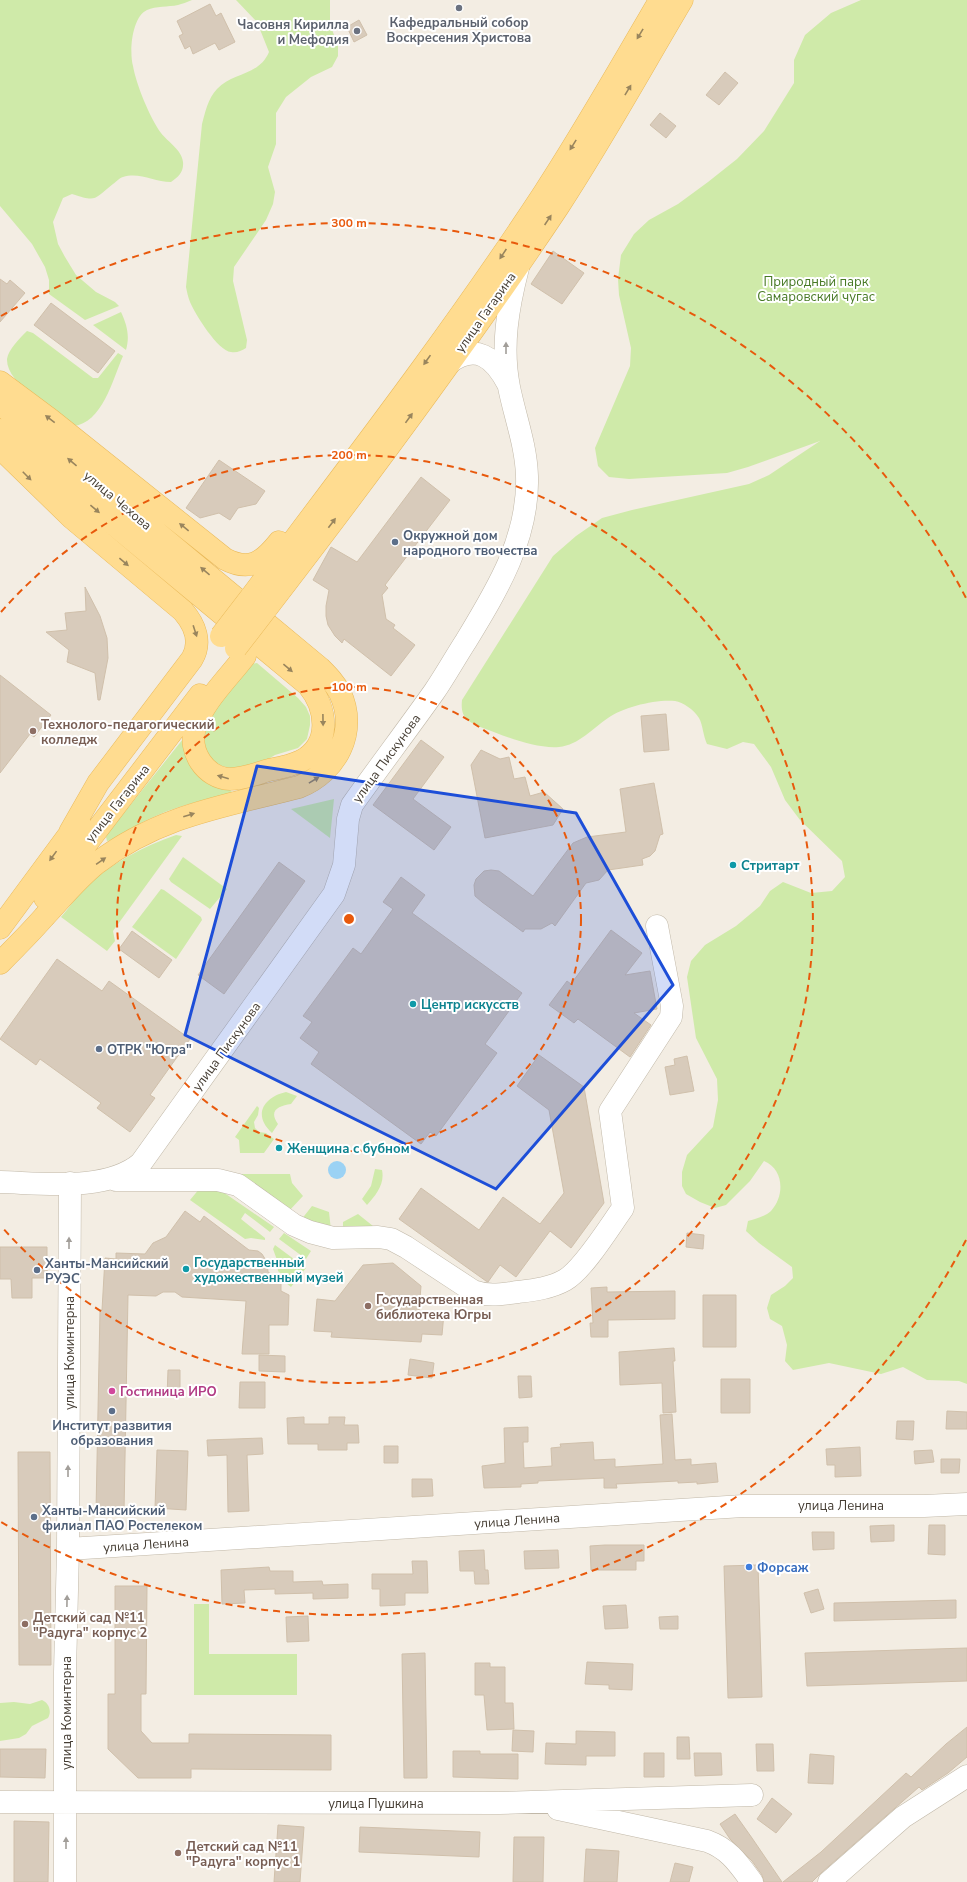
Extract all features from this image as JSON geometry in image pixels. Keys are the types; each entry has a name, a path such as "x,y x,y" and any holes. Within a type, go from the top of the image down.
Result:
{"main road":[{"name":"улица Гагарина","path":"257,605 379,428 496,264 543,194 660,0"},
{"name":"улица Гагарина","path":"257,605 312,549 449,363 519,264 563,198 682,0"},
{"path":"0,382 51,420 214,552 233,563 241,565 258,562 270,553 342,460 379,428"},
{"name":"улица Чехова","path":"0,404 257,605 336,686 344,703 346,716 344,741 338,754 324,773 308,783 186,816 165,823 141,835 98,863 82,877 44,918"},
{"name":"улица Чехова","path":"0,430 308,685 321,704 323,714 323,730 315,749 302,761 238,778 228,779 209,771 196,754 193,738 196,725 233,649"},
{"path":"0,448 60,507 188,618 193,624 197,637 196,650 188,664 98,783 78,838 44,918 0,976"},
{"path":"233,649 257,605"},
{"path":"233,649 257,605"},
{"name":"улица Гагарина","path":"0,959 146,734 233,649"},
{"name":"улица Гагарина","path":"0,928 78,838 233,649"},
{"path":"146,734 170,688"},
{"path":"0,963 44,918"}],"street":[{"name":"улица Пискунова","path":"0,1182 70,1183 106,1180 136,1167 152,1149 334,894 344,865 348,819 352,805 435,691 491,598 508,566 523,521 527,476 522,435 509,386 506,353 506,321 519,264"},
{"name":"улица Пискунова","path":"449,363 463,355 471,353 485,356 500,370 509,386"},
{"path":"106,1180 218,1180 234,1183 294,1225 319,1236 391,1239 406,1247 473,1291 482,1294 493,1295 532,1290 552,1285 566,1279 579,1268 623,1208 610,1111 671,1017 672,1006 657,926"},
{"path":"152,1149 150,1156 153,1169 161,1177 168,1179"},
{"name":"улица Коминтерна","path":"66,1882 65,1672 68,1549 70,1183"},
{"name":"улица Ленина","path":"68,1549 742,1506 940,1506 967,1504"},
{"path":"829,1882 903,1817 967,1776"},
{"name":"улица Пушкина","path":"0,1802 387,1804 541,1802 752,1795"},
{"path":"541,1802 561,1810 707,1841 719,1845 731,1855 752,1882"}],"highlighted area":[{"path":"257,766 576,813 673,985 496,1189 185,1035"}],"green space":[{"path":"0,0 192,0 178,5 154,8 147,10 142,14 135,27 131,52 140,91 148,110 161,133 177,150 182,158 183,169 180,174 171,182 159,181 141,176 123,177 98,196 91,199 72,194 63,198 53,222 58,244 76,275 96,292 115,302 119,306 85,320 49,294 49,280 45,267 32,244 0,206"},
{"path":"236,0 330,0 330,24 338,46 338,56 332,67 311,77 286,97 276,113 276,144 268,167 275,192 273,204 266,220 234,267 233,281 247,340 246,348 239,352 231,352 226,350 214,339 202,323 193,308 186,287 202,124 207,106 217,89 230,79 259,66 265,60 269,52 257,22"},
{"name":"Природный парк Самаровский чугас","path":"861,0 967,0 967,1384 959,1381 927,1380 903,1367 881,1374 829,1363 793,1370 785,1361 787,1345 782,1326 770,1319 767,1308 771,1295 785,1286 793,1278 792,1267 759,1243 746,1231 748,1221 766,1214 776,1205 779,1198 780,1183 776,1170 764,1161 750,1181 726,1205 715,1208 686,1194 682,1186 682,1172 687,1155 713,1127 718,1100 717,1079 696,1038 687,977 691,961 705,945 736,926 760,906 770,891 783,882 811,893 832,891 845,877 842,861 800,820 785,800 771,767 754,744 743,742 727,749 707,744 699,718 691,709 681,703 675,701 659,701 622,710 608,718 579,740 566,746 559,747 540,746 510,738 469,721 462,711 462,700 553,556 576,536 602,518 749,484 769,475 820,441 727,473 629,479 609,477 598,466 595,448 630,366 631,348 619,295 618,279 621,255 634,234 649,220 678,204 708,182 737,159 764,131 794,83 794,60 805,35 831,13"},
{"path":"121,312 127,331 128,340 126,350 93,325"},
{"path":"27,331 33,333 93,378 98,378 118,353 123,356 105,399 92,417 83,423 73,426 33,397 14,378 9,368 7,359 15,344"},
{"path":"257,663 298,698 306,707 310,716 307,739 298,748 275,755 265,761 234,769 215,764 204,750 206,722 249,664"},
{"path":"183,739 232,792 229,795 167,811 143,822 116,838 107,841 106,837 108,833"},
{"path":"334,799 330,838 291,809"},
{"path":"176,835 182,836 113,931 115,941 107,951 61,917 85,888 116,863 139,850"},
{"path":"183,857 227,889 210,909 171,882 169,879"},
{"path":"161,889 201,917 202,920 176,959 132,927"},
{"path":"286,1092 297,1096 291,1104 282,1106 276,1110 274,1115 278,1124 272,1133 263,1120 263,1108 272,1098 278,1094"},
{"path":"257,1106 259,1108 258,1115 254,1122 255,1128 259,1132 266,1133 274,1139 264,1153 240,1153 239,1140 235,1137"},
{"path":"375,1169 382,1170 383,1175 381,1185 367,1205 362,1199 371,1186"},
{"path":"239,1174 290,1174 292,1183 303,1196 288,1212"},
{"path":"200,1188 223,1192 274,1227 270,1232 245,1213 241,1219 265,1238 265,1240 251,1238 245,1239 190,1200"},
{"path":"312,1206 329,1212 331,1230 301,1220"},
{"path":"358,1214 373,1226 343,1227 343,1222"},
{"path":"284,1233 311,1251 306,1259 279,1239"},
{"path":"275,1245 306,1268 291,1287 281,1279 282,1275 278,1271 277,1260 273,1249"},
{"path":"194,1604 209,1604 209,1654 297,1654 297,1695 194,1695"},
{"path":"42,1700 49,1708 50,1713 48,1718 32,1726 26,1734 19,1738 0,1741 0,1703 14,1702 30,1704"}],"water":[{"path":"337,1161 343,1164 346,1170 343,1176 337,1179 331,1176 328,1170 331,1164"}],"building":[{"path":"210,4 216,16 221,13 235,42 219,50 215,43 193,54 190,46 185,49 179,36 183,34 177,21"},
{"name":"Часовня Кирилла и Мефодия","path":"359,20 367,35 354,42 347,27"},
{"path":"725,72 738,83 719,105 706,95"},
{"path":"660,113 676,126 666,138 650,125"},
{"path":"553,251 584,273 562,304 531,284"},
{"path":"0,279 7,284 10,280 25,293 0,322"},
{"path":"51,303 115,351 98,373 34,325"},
{"path":"219,460 265,491 256,504 238,508 230,520 219,513 200,518 186,508"},
{"name":"Окружной дом народного твочества","path":"421,477 450,500 385,585 388,588 382,595 386,619 395,625 393,628 415,645 391,676 344,639 342,643 335,636 328,625 326,616 329,590 313,580 331,547 357,562"},
{"path":"85,587 100,616 107,638 108,658 100,700 98,700 95,673 67,662 69,650 46,632 67,630 65,613 86,611"},
{"name":"Технолого-педагогический колледж","path":"0,675 51,715 34,737 30,734 0,773"},
{"path":"666,714 669,750 644,752 641,716"},
{"path":"421,740 444,757 413,799 451,827 434,850 373,805"},
{"path":"481,750 500,759 509,757 514,779 525,777 530,796 544,792 563,809 553,825 485,838 471,765"},
{"path":"654,783 663,834 660,835 655,851 650,856 642,859 643,865 608,870 599,880 586,883 555,926 552,923 541,929 525,929 523,932 475,896 474,885 476,879 484,871 491,870 499,871 533,896 573,843 587,837 626,832 620,789"},
{"path":"279,862 305,881 224,994 198,975"},
{"name":"Центр искусств","path":"401,877 425,895 412,913 522,993 485,1044 497,1053 436,1136 430,1132 421,1144 311,1064 319,1052 300,1038 312,1022 303,1016 353,948 361,954 393,909 383,902"},
{"path":"611,930 642,953 625,975 650,971 657,1009 634,1013 651,1025 630,1057 578,1019 574,1023 549,1005 567,981 571,984"},
{"path":"132,931 172,960 159,978 119,949"},
{"name":"ОТРК \"Югра\"","path":"57,959 102,991 109,981 190,1039 150,1095 155,1098 130,1132 97,1108 101,1103 40,1059 36,1065 0,1039"},
{"path":"539,1055 584,1087 604,1203 571,1248 550,1231 516,1277 500,1265 488,1282 399,1219 421,1188 479,1230 503,1197 540,1224 564,1193 549,1110 517,1086"},
{"path":"687,1056 694,1091 670,1095 665,1067 675,1065 674,1059"},
{"name":"Государственный художественный музей","path":"185,1211 200,1222 204,1216 249,1250 258,1251 262,1254 267,1262 268,1272 281,1281 281,1291 289,1295 288,1325 269,1325 269,1354 242,1354 246,1301 182,1297 175,1292 163,1292 156,1296 128,1295 124,1512 96,1511 100,1310 102,1310 105,1258 116,1259 116,1253 145,1254 153,1243 166,1237"},
{"path":"687,1233 704,1235 703,1249 686,1247"},
{"path":"0,1247 47,1247 47,1278 32,1278 32,1298 12,1298 11,1279 0,1279"},
{"name":"Государственная библиотека Югры","path":"393,1263 421,1286 419,1311 444,1313 442,1335 422,1334 421,1342 331,1337 332,1332 314,1331 317,1299 335,1301 363,1265"},
{"path":"607,1287 607,1292 675,1291 675,1319 608,1320 608,1337 591,1337 590,1323 593,1323 591,1288"},
{"path":"703,1295 736,1295 736,1347 703,1347"},
{"path":"674,1348 675,1361 673,1361 676,1412 663,1413 662,1383 620,1385 619,1352"},
{"path":"259,1355 285,1356 285,1372 259,1371"},
{"path":"410,1359 434,1363 432,1378 408,1375"},
{"path":"168,1370 180,1370 180,1397 167,1397"},
{"path":"518,1376 531,1376 532,1397 519,1398"},
{"path":"721,1379 750,1379 750,1413 721,1413"},
{"path":"240,1382 265,1382 265,1408 239,1408"},
{"path":"947,1411 967,1412 967,1429 946,1429"},
{"path":"672,1414 675,1460 691,1459 691,1465 716,1463 718,1482 697,1484 697,1482 678,1483 678,1481 616,1484 617,1488 604,1488 604,1478 538,1481 538,1483 521,1484 521,1487 484,1488 482,1466 505,1463 504,1428 528,1427 528,1442 523,1442 524,1468 552,1466 551,1448 561,1447 560,1444 593,1442 594,1460 615,1459 615,1467 663,1464 660,1415"},
{"path":"304,1417 304,1424 329,1424 329,1417 345,1417 344,1425 358,1425 359,1443 347,1443 347,1450 318,1450 318,1444 288,1444 287,1418"},
{"path":"897,1421 914,1421 913,1440 896,1439"},
{"path":"262,1438 263,1454 247,1455 249,1511 228,1512 227,1455 208,1456 207,1440"},
{"path":"384,1446 398,1446 398,1463 384,1463"},
{"path":"860,1447 861,1476 835,1477 835,1465 827,1465 826,1449"},
{"path":"157,1450 188,1451 186,1510 155,1508"},
{"path":"932,1450 934,1462 915,1464 914,1451"},
{"name":"Ханты-Мансийский филиал ПАО Ростелеком","path":"18,1452 50,1452 51,1665 19,1665"},
{"path":"941,1459 960,1459 959,1473 941,1473"},
{"path":"412,1479 432,1479 433,1496 412,1497"},
{"path":"894,1525 894,1541 871,1542 870,1526"},
{"path":"929,1525 945,1525 945,1555 928,1554"},
{"path":"812,1532 834,1532 834,1549 813,1550"},
{"path":"644,1545 644,1561 636,1561 636,1570 591,1570 590,1546"},
{"path":"484,1550 485,1570 488,1570 489,1584 475,1584 474,1571 460,1571 459,1551"},
{"path":"558,1550 559,1568 525,1569 524,1551"},
{"path":"412,1561 427,1561 428,1593 405,1593 405,1605 380,1606 380,1589 372,1589 372,1574 413,1574"},
{"path":"758,1565 762,1697 728,1698 724,1566"},
{"path":"269,1567 270,1571 293,1571 293,1582 322,1581 323,1585 348,1584 348,1598 313,1599 313,1593 275,1594 275,1589 244,1590 245,1603 222,1604 221,1570"},
{"path":"115,1586 147,1586 146,1694 141,1694 141,1731 152,1743 189,1743 189,1734 331,1735 331,1770 191,1769 191,1778 138,1778 108,1749 108,1694 115,1694"},
{"path":"818,1589 824,1609 811,1613 804,1593"},
{"path":"956,1600 956,1618 834,1621 834,1603"},
{"path":"626,1605 628,1628 605,1629 603,1606"},
{"path":"308,1616 309,1641 287,1642 286,1617"},
{"path":"678,1616 678,1629 660,1629 659,1617"},
{"path":"967,1648 967,1681 807,1686 805,1653"},
{"path":"425,1653 427,1778 404,1778 402,1654"},
{"path":"587,1662 633,1664 632,1690 609,1689 609,1685 585,1684"},
{"path":"475,1663 490,1663 490,1667 505,1667 505,1703 513,1703 514,1729 487,1730 484,1695 475,1695"},
{"path":"967,1727 967,1757 948,1773 922,1790 919,1787 812,1882 783,1882 821,1852 906,1773 911,1777 946,1744"},
{"path":"513,1730 534,1731 533,1752 512,1751"},
{"path":"576,1731 615,1732 615,1756 586,1756 586,1765 545,1764 546,1743 576,1744"},
{"path":"677,1737 689,1737 690,1759 677,1759"},
{"path":"756,1744 773,1744 774,1771 757,1771"},
{"path":"0,1749 46,1749 45,1778 0,1777"},
{"path":"453,1751 480,1751 480,1754 518,1754 518,1779 453,1777"},
{"path":"644,1753 664,1753 664,1777 644,1777"},
{"path":"694,1753 721,1753 722,1775 695,1776"},
{"path":"810,1754 834,1756 833,1784 808,1783"},
{"path":"772,1798 792,1814 776,1833 757,1819"},
{"path":"735,1814 782,1882 764,1882 762,1875 752,1861 730,1839 720,1824"},
{"path":"14,1821 49,1822 48,1882 14,1882"},
{"path":"278,1825 304,1827 300,1882 274,1882"},
{"path":"360,1827 480,1832 479,1857 359,1852"},
{"path":"514,1837 544,1837 543,1882 513,1882"},
{"path":"586,1849 619,1851 617,1882 584,1882"},
{"path":"675,1863 693,1867 689,1882 670,1882"}],"place":[{"name":"Кафедральный собор Воскресения Христова","path":"459,8"},
{"name":"Часовня Кирилла и Мефодия","path":"357,31"},
{"name":"Окружной дом народного твочества","path":"395,542"},
{"name":"Технолого-педагогический колледж","path":"33,731"},
{"name":"Стритарт","path":"733,865"},
{"name":"Центр искусств","path":"413,1004"},
{"name":"ОТРК \"Югра\"","path":"99,1049"},
{"name":"Женщина с бубном","path":"279,1148"},
{"name":"Государственный художественный музей","path":"186,1269"},
{"name":"Ханты-Мансийский РУЭС","path":"37,1270"},
{"name":"Государственная библиотека Югры","path":"368,1306"},
{"name":"Гостиница ИРО","path":"112,1391"},
{"name":"Институт развития образования","path":"112,1411"},
{"name":"Ханты-Мансийский филиал ПАО Ростелеком","path":"34,1517"},
{"name":"Форсаж","path":"749,1567"},
{"name":"Детский сад №11 \"Радуга\" корпус 2","path":"25,1624"},
{"name":"Детский сад №11 \"Радуга\" корпус 1","path":"178,1853"}]}
